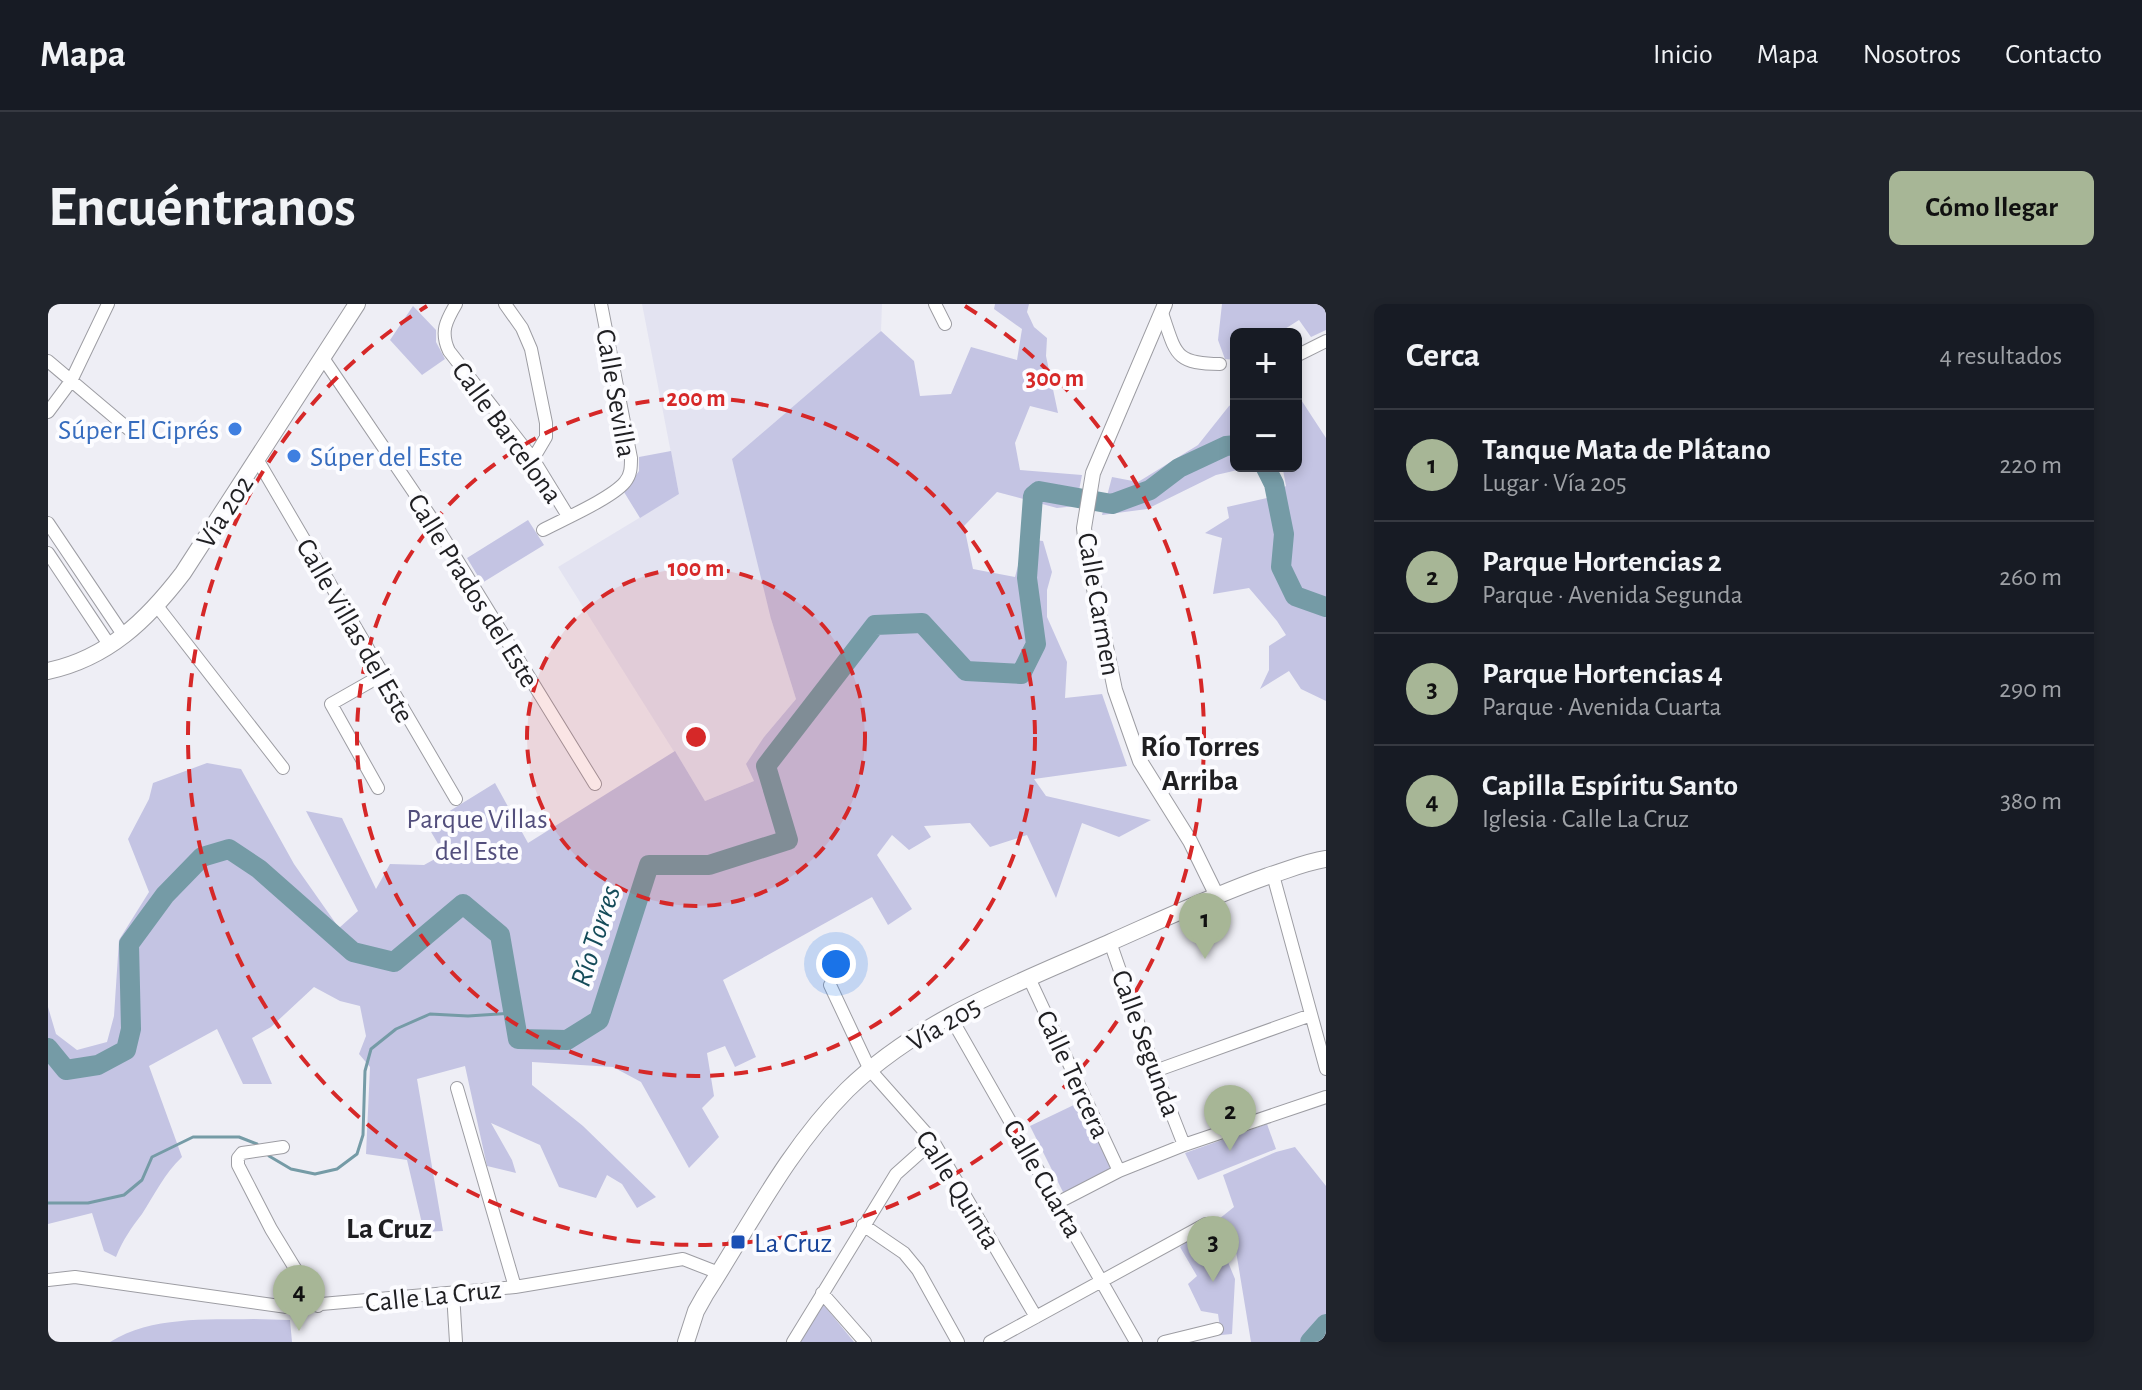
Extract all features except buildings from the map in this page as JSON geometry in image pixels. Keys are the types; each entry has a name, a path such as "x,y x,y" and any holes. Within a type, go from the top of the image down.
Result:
{"main road":[{"name":"Vía 202","path":"48,671 67,667 117,641 157,606 183,573 357,304"},
{"name":"Vía 205","path":"686,1342 696,1311 795,1151 822,1117 870,1070 950,1016 1029,978 1216,894 1306,862 1326,859"}],"street":[{"path":"48,412 71,381 108,304"},
{"name":"Calle Barcelona","path":"456,304 444,326 444,341 449,351 533,459 568,516"},
{"name":"Calle Sevilla","path":"543,530 616,490 630,473 631,458 601,304"},
{"path":"935,304 945,324"},
{"path":"514,307 531,349 546,423 546,437 533,459"},
{"path":"1164,309 1172,342 1182,356 1197,364 1220,364"},
{"name":"Calle Carmen","path":"1164,309 1091,480 1084,528 1115,690 1140,761 1190,841 1216,894"},
{"path":"1302,353 1326,341"},
{"name":"Calle Prados del Este","path":"323,358 430,516 595,784"},
{"path":"48,361 132,432"},
{"name":"Calle Villas del Este","path":"257,459 456,799"},
{"path":"48,523 117,641"},
{"path":"48,553 117,641"},
{"path":"157,606 283,768"},
{"path":"378,788 331,704 382,675"},
{"path":"1273,875 1326,1069"},
{"name":"Calle Segunda","path":"1110,942 1184,1145"},
{"name":"Calle Tercera","path":"1029,978 1119,1171"},
{"name":"Calle Quinta","path":"830,985 870,1070 933,1141 1036,1317"},
{"path":"1155,1071 1311,1015"},
{"name":"Calle Cuarta","path":"950,1016 1059,1202 1136,1342"},
{"path":"457,1088 515,1287"},
{"path":"1059,1202 1119,1171 1184,1145 1326,1097"},
{"path":"793,1342 896,1174 933,1141"},
{"path":"283,1147 242,1153 238,1165 271,1229 318,1306"},
{"path":"990,1342 1206,1224"},
{"path":"863,1225 904,1253 918,1270 958,1342"},
{"name":"Calle La Cruz","path":"48,1280 75,1277 287,1307 515,1287 683,1259 719,1273"},
{"path":"453,1293 456,1342"},
{"path":"822,1293 865,1342"},
{"path":"1164,1342 1217,1329"}],"shaded area":[{"path":"642,304 882,304 881,331 844,363 771,619 796,699 764,737 754,781 705,801 558,567 679,494"}],"green space":[{"name":"Parque Villas del Este","path":"995,304 1029,304 1027,312 1034,327 1047,338 1046,356 1058,413 1030,406 1015,443 1020,470 1082,475 1076,506 1057,508 997,492 964,526 973,569 1015,577 1025,539 1043,541 1052,572 1047,590 1047,617 1067,662 1065,698 1102,694 1127,766 1034,779 1046,796 1151,820 1119,837 1082,823 1056,898 1027,835 990,847 970,823 924,826 931,837 909,850 892,835 877,855 912,909 888,925 872,897 723,980 756,1057 735,1067 725,1046 707,1053 714,1096 702,1108 719,1137 689,1168 641,1082 613,1067 532,1062 532,1085 583,1126 656,1197 637,1208 622,1184 607,1175 596,1198 559,1187 540,1145 491,1123 516,1173 487,1166 465,1066 417,1079 443,1231 424,1232 407,1160 366,1154 370,1067 359,1054 366,1036 360,1006 340,1001 314,987 271,1027 252,1038 272,1084 243,1084 217,1029 149,1066 182,1157 160,1184 116,1257 104,1251 92,1213 48,1224 48,1007 56,1034 77,1050 107,1042 114,1016 119,940 149,892 128,839 149,799 153,783 207,763 241,769 294,864 339,928 358,911 306,811 342,818 376,889 390,864 424,865 444,854 427,825 495,783 528,843 675,751 705,801 754,781 746,764 796,699 771,619 732,459 881,331 914,361 920,396 951,394 971,347 1017,360 1022,329 994,309"},
{"path":"1222,304 1326,304 1326,330 1311,337 1299,320 1286,328 1230,328 1230,359 1225,359 1218,340"},
{"path":"413,306 436,330 436,342 445,359 422,375 390,340"},
{"path":"1302,401 1326,438 1326,701 1301,689 1289,671 1260,689 1269,670 1269,646 1286,635 1249,588 1213,594 1222,538 1205,533 1229,518 1227,507 1267,498 1286,486 1283,472 1302,472"},
{"path":"1229,406 1230,472 1216,475 1147,509 1102,515 1112,477 1138,482 1198,445"},
{"path":"671,451 679,494 640,518 624,492 639,471 639,457"},
{"path":"528,520 544,545 482,583 467,558"},
{"path":"1080,1102 1112,1170 1064,1194 1030,1126"},
{"path":"1267,1124 1276,1149 1198,1180 1185,1153"},
{"path":"1295,1147 1326,1186 1326,1342 1251,1342 1236,1251 1214,1223 1234,1207 1223,1175"},
{"path":"1214,1228 1235,1279 1232,1334 1221,1335 1218,1314 1201,1311 1188,1284 1197,1276 1180,1247"},
{"path":"823,1304 854,1342 800,1342"},
{"path":"290,1320 292,1342 110,1342 161,1324"}],"waterway":[{"name":"Río Torres","path":"48,1048 66,1070 98,1065 126,1050 131,1029 129,944 165,895 202,857 229,849 259,869 353,952 394,962 463,904 500,935 518,1039 567,1040 599,1020 649,865 709,865 788,840 766,766 875,625 922,623 966,671 1021,674 1036,644 1027,578 1033,496 1039,491 1112,504 1150,490 1179,468 1230,446"},
{"name":"Río Torres","path":"1268,472 1274,484 1284,534 1281,567 1295,596 1326,607"},
{"path":"269,1156 291,1169 315,1174 337,1169 357,1154 363,1135 365,1071 371,1049 396,1029 430,1014 468,1016 514,1013"},
{"path":"48,1203 88,1203 124,1195 142,1180 152,1157 193,1137 239,1137 257,1144"},
{"path":"1310,1342 1326,1324"}],"place":[{"name":"Súper El Ciprés","path":"235,429"},
{"name":"Súper del Este","path":"294,456"},
{"name":"Tanque Mata de Plátano","path":"1205,959"},
{"name":"Parque Hortencias 2","path":"1230,1151"},
{"name":"La Cruz","path":"738,1242"},
{"name":"Parque Hortencias 4","path":"1213,1282"},
{"name":"Capilla Espíritu Santo","path":"299,1331"}],"district":[{"name":"Río Torres Arriba","path":"1200,763"},
{"name":"La Cruz","path":"389,1228"}]}
